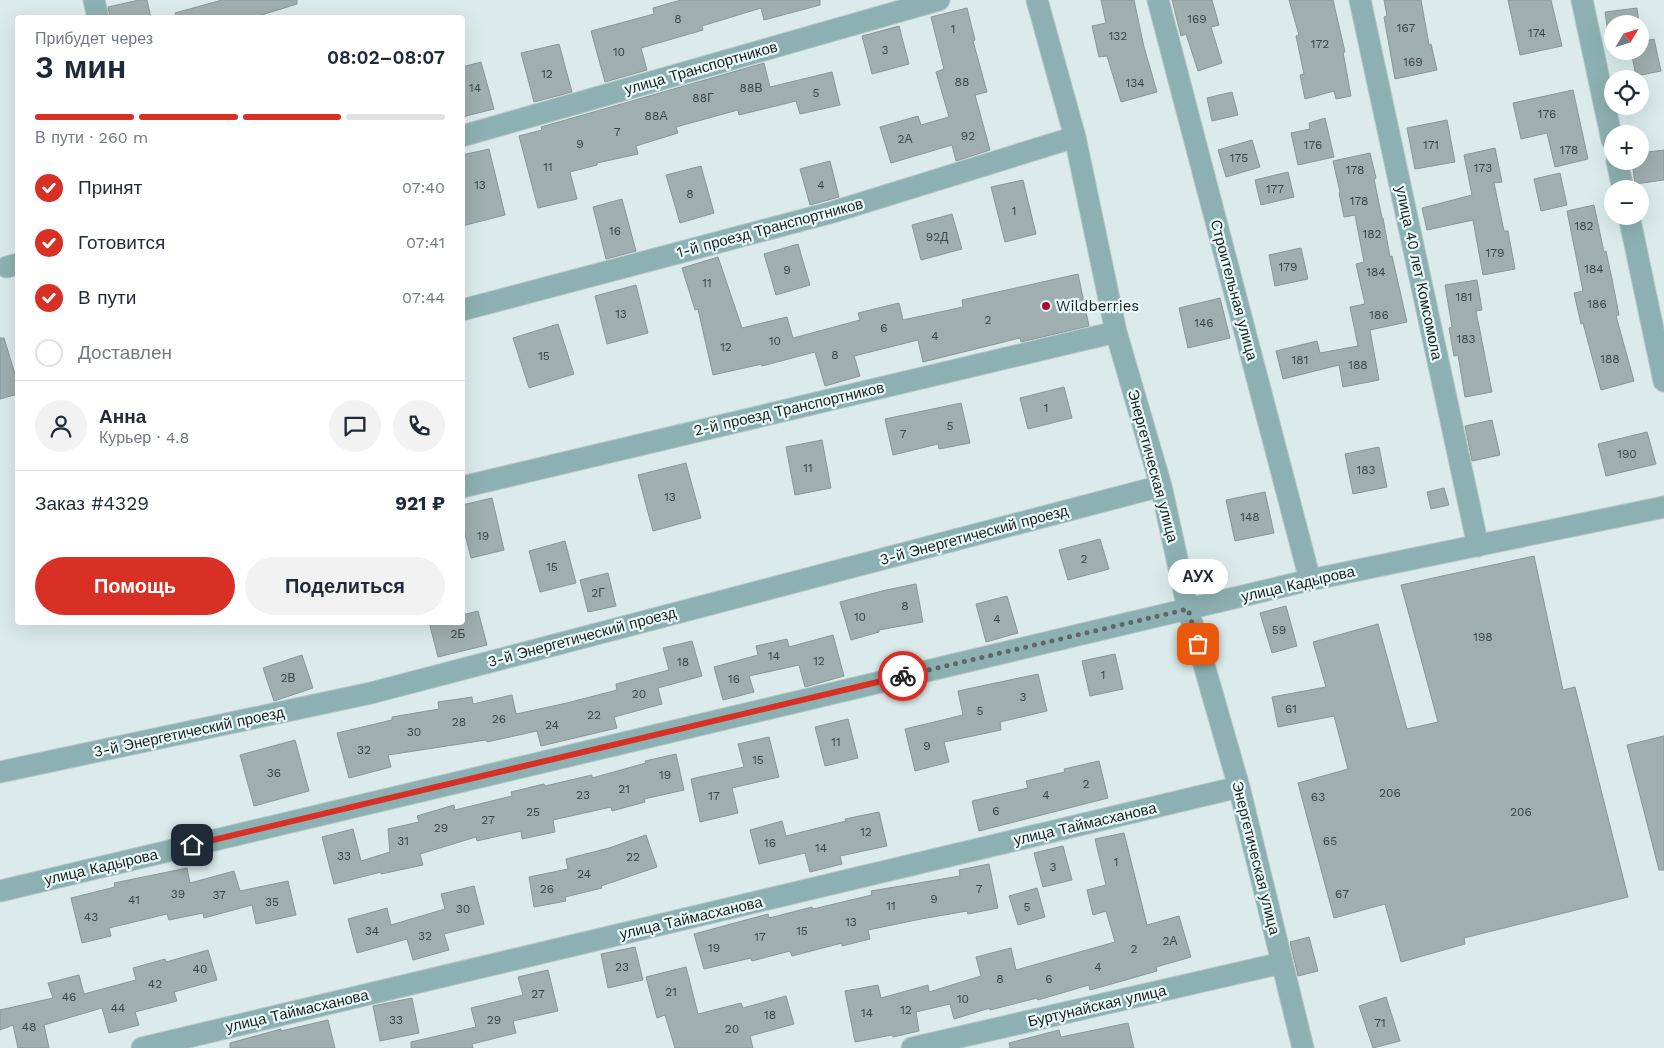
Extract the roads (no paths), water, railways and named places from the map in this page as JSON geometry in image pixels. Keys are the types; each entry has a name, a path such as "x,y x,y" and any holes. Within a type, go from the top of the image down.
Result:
{"street":[{"path":"94,0 97,15"},
{"name":"улица Транспортников","path":"465,135 939,0"},
{"name":"Энергетическая улица","path":"1037,0 1075,136 1116,332 1161,486 1188,609 1239,787 1303,1048"},
{"name":"Строительная улица","path":"1158,0 1310,580"},
{"name":"улица 40 лет Комсомола","path":"1360,0 1478,546"},
{"path":"1582,0 1609,125"},
{"name":"1-й проезд Транспортников","path":"465,309 833,212 1075,136"},
{"path":"1631,225 1664,381"},
{"name":"2-й проезд Транспортников","path":"465,485 1116,332"},
{"name":"3-й Энергетический проезд","path":"0,772 371,693 1161,486"},
{"name":"улица Кадырова","path":"0,891 1310,580 1664,508"},
{"name":"улица Таймасханова","path":"142,1048 1239,787"},
{"name":"Буртунайская улица","path":"912,1048 1282,963"}],"place":[{"name":"Wildberries","path":"1046,306"},
{"name":"АУХ","path":"1198,644"}]}
